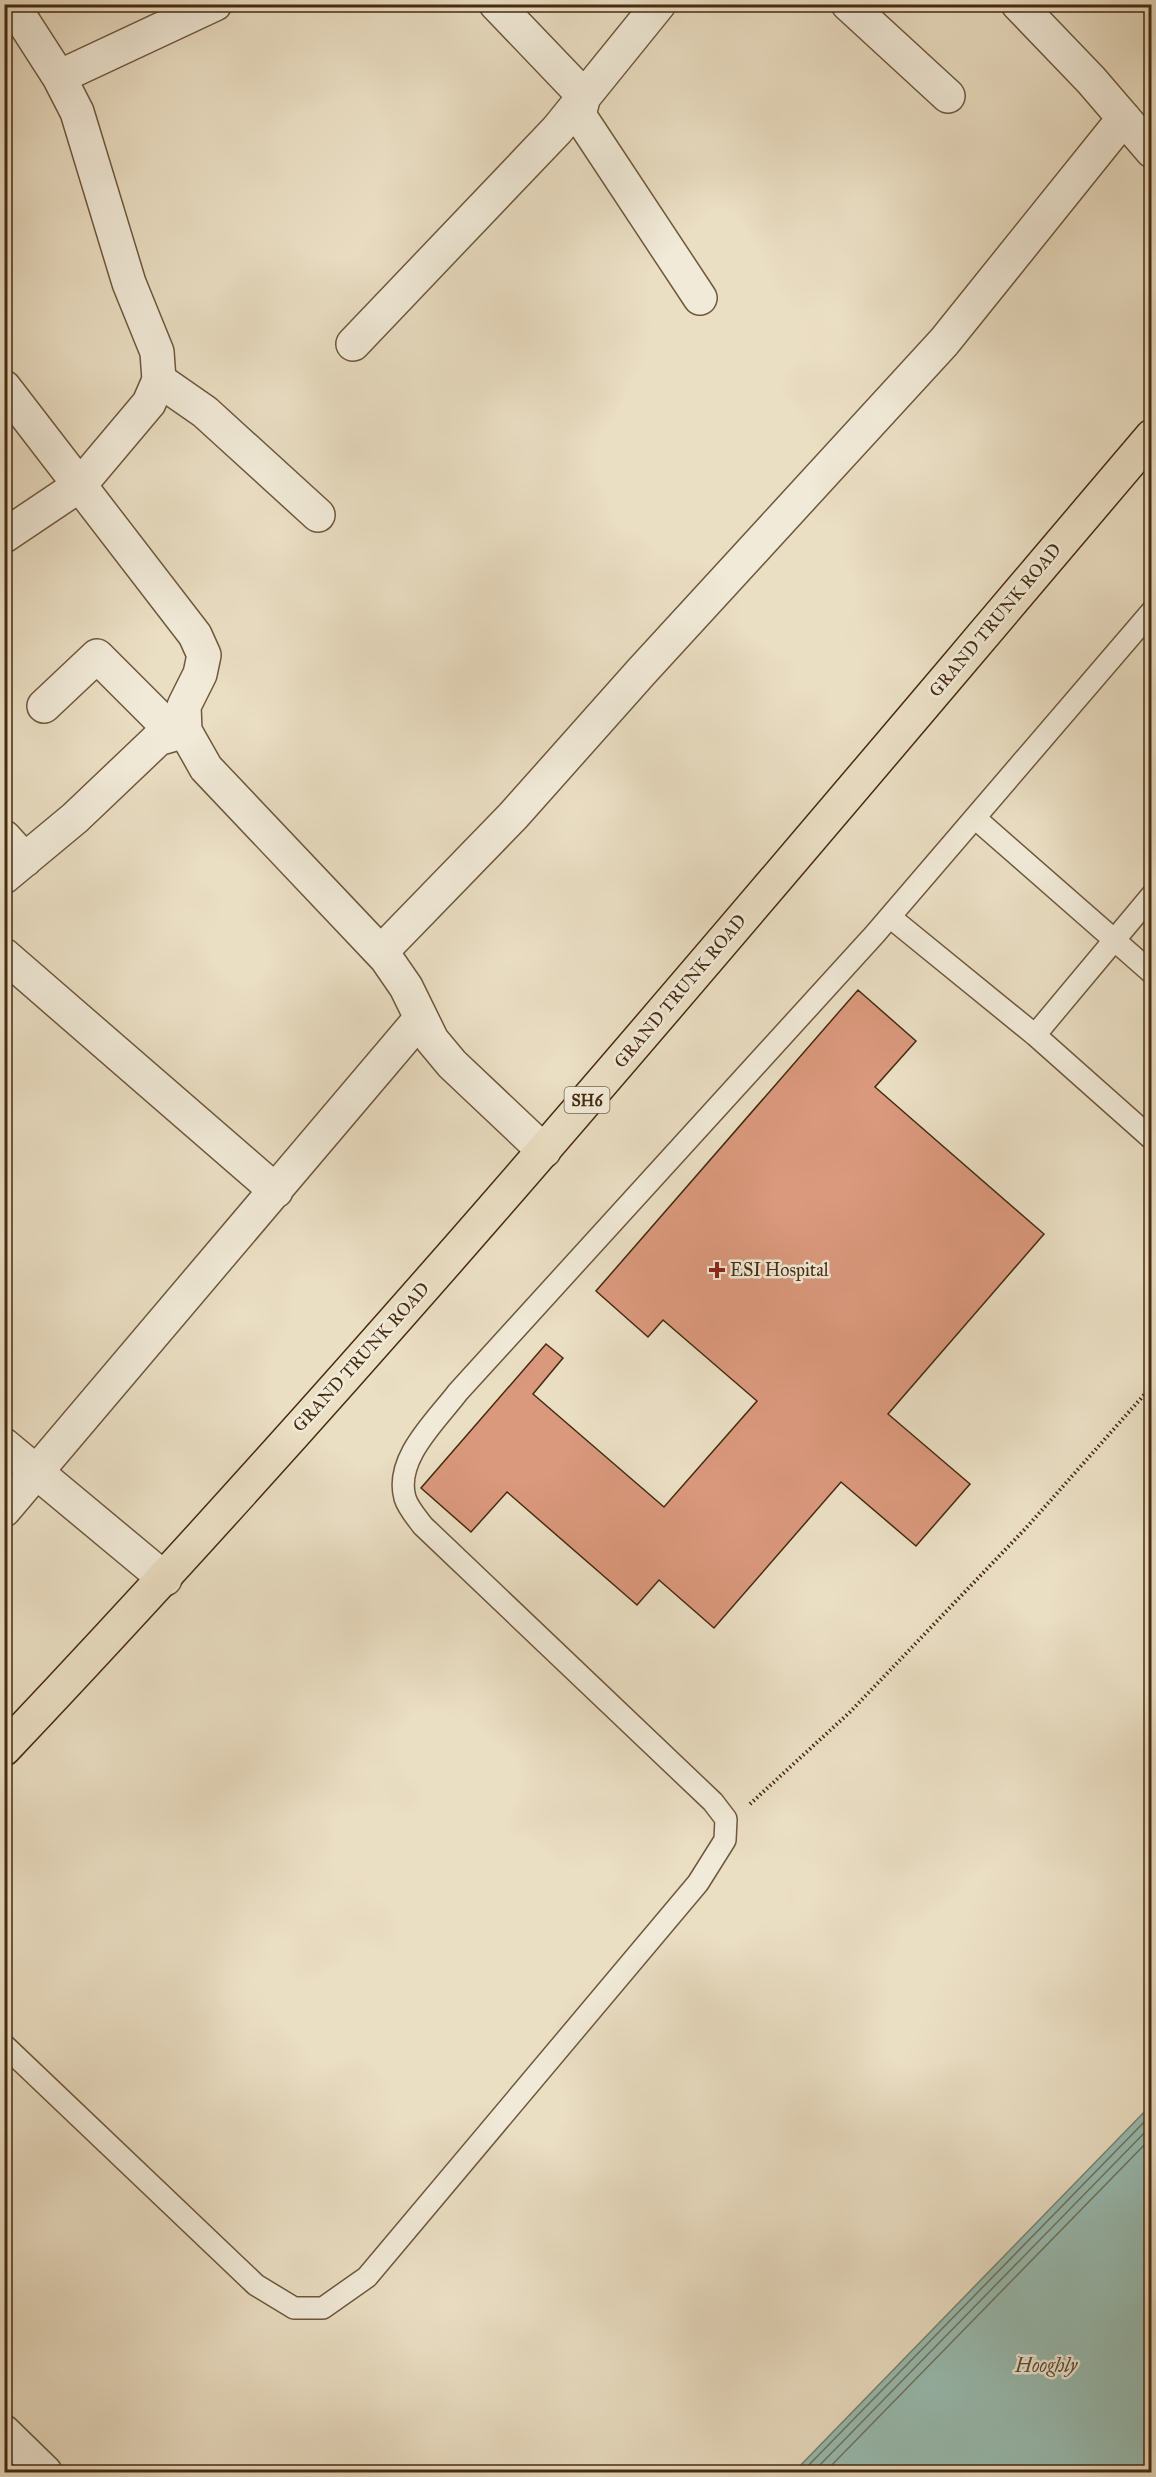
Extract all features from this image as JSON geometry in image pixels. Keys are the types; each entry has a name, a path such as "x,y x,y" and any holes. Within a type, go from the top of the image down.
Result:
{"main road":[{"name":"GRAND TRUNK ROAD","path":"4,1749 165,1580 544,1151 1152,436"}],"street":[{"path":"4,536 80,485 149,403 159,380 157,352 129,283 77,112 59,76 12,4"},
{"path":"59,76 215,4"},
{"path":"496,4 584,96"},
{"path":"353,344 557,130 659,4"},
{"path":"848,4 948,96"},
{"path":"1020,5 1091,80 1152,151"},
{"path":"584,96 579,116 700,298"},
{"path":"381,952 513,816 642,670 944,342 1124,118"},
{"path":"159,380 205,412 318,515"},
{"path":"4,387 195,634 204,655 200,674 184,706 184,725 206,768 381,952 406,987 432,1040 453,1064 544,1151"},
{"path":"44,706 97,656 164,723 184,725"},
{"path":"11,858 75,818 158,739 184,725"},
{"path":"4,955 276,1191"},
{"path":"4,1510 421,1018"},
{"path":"4,1445 165,1580"},
{"path":"4,2432 45,2472"}],"lane":[{"path":"4,2045 256,2285 294,2308 322,2308 367,2277 691,1893 724,1840 726,1819 713,1802 423,1526 406,1500 402,1479 412,1454 458,1392 890,917 1149,620"},
{"path":"975,818 1152,973"},
{"path":"1035,1035 1152,895"},
{"path":"890,917 1035,1035 1152,1139"}],"path":[{"path":"726,1819 751,1803 774,1784 850,1712 1026,1528 1152,1386"}],"water":[{"name":"Hooghly","path":"1151,2105 1151,2472 794,2472"}],"building":[{"path":"858,990 916,1041 875,1087 1044,1234 888,1414 970,1484 916,1546 841,1482 714,1628 659,1580 637,1605 507,1492 471,1532 421,1488 546,1344 563,1358 533,1394 664,1507 757,1401 663,1320 648,1337 596,1291"}],"place":[{"name":"ESI Hospital","path":"717,1270"}]}
